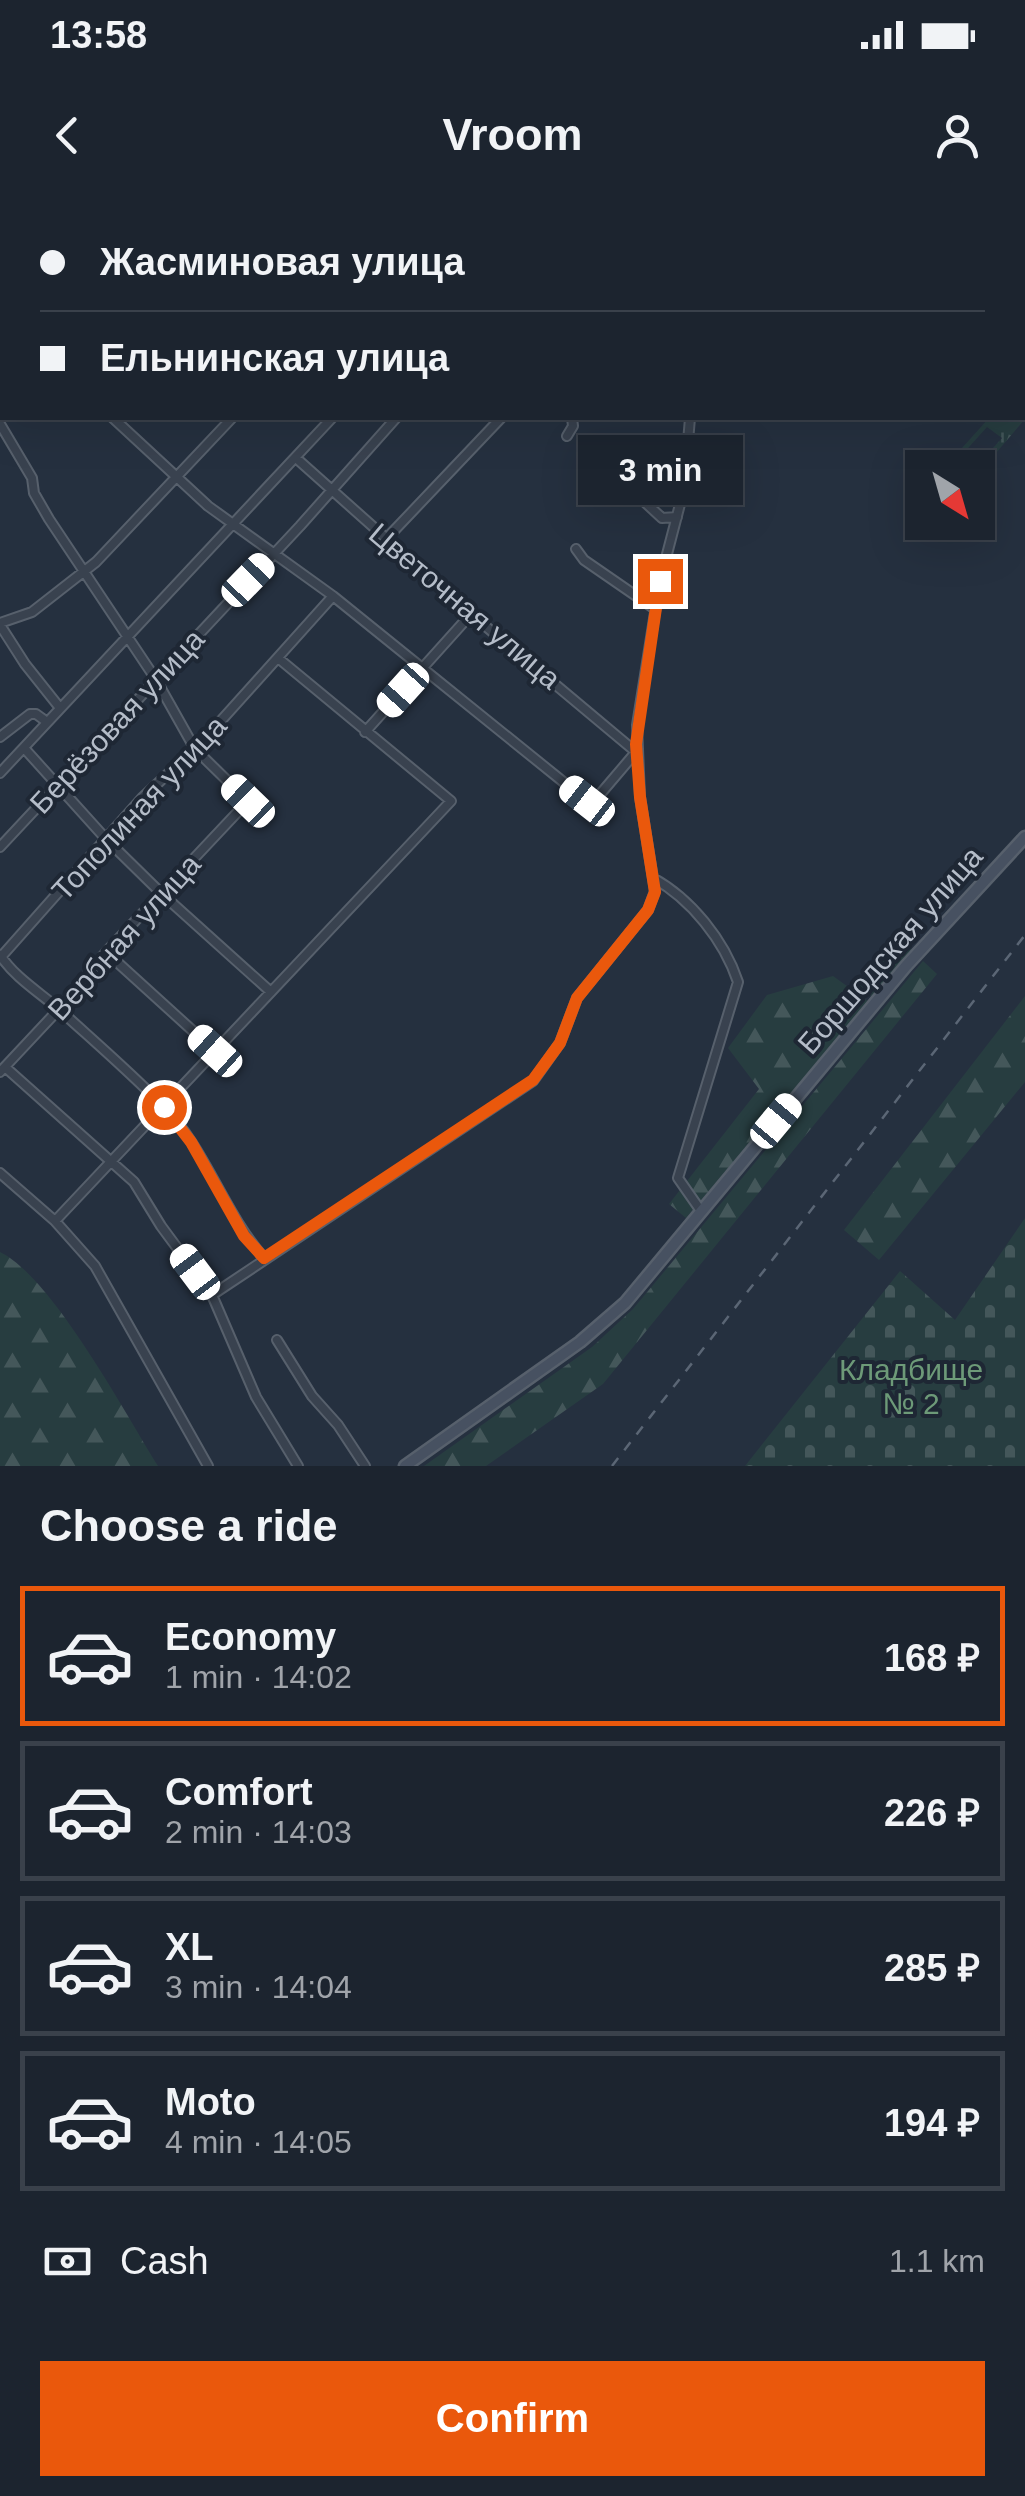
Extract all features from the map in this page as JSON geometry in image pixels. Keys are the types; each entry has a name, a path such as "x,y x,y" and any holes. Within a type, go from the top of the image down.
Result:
{"street":[{"path":"2,420 32,478 34,493 155,678 195,749"},
{"path":"115,420 232,524 333,596 587,801 596,799 636,752"},
{"path":"60,708 0,624 32,612 84,572 230,420"},
{"path":"0,773 330,420"},
{"name":"Берёзовая улица","path":"0,846 394,420"},
{"path":"386,539 500,420"},
{"path":"567,436 572,420"},
{"path":"212,1294 533,1080 560,1043 577,998 648,910 655,892 636,752 636,725 655,609 684,489 690,420"},
{"name":"Цветочная улица","path":"296,458 471,614 636,752"},
{"path":"611,471 662,518 677,517"},
{"path":"576,549 584,560 655,609"},
{"name":"Тополиная улица","path":"0,957 142,798 195,749 333,596"},
{"path":"365,732 471,614"},
{"path":"55,1221 452,801 278,658"},
{"path":"0,737 30,714 47,722"},
{"path":"24,748 106,840 271,992"},
{"name":"Вербная улица","path":"3,1070 106,952 248,801 195,749"},
{"name":"Боршодская улица","path":"405,1466 596,1329 625,1303 906,966 1025,837"},
{"path":"652,878 671,888 709,928 738,982 678,1178 701,1212"},
{"path":"106,952 215,1051"},
{"path":"0,957 164,1107 191,1142 244,1236 264,1258"},
{"path":"3,1070 134,1182 212,1294 256,1397 298,1466"},
{"path":"0,1174 55,1221 95,1266 208,1466"},
{"path":"277,1340 312,1396 338,1425 365,1466"}],"green space":[{"path":"987,420 1024,420 995,454 991,450 1002,438 987,427 966,450 960,450"},
{"path":"896,936 913,951 873,997 857,986 896,941"},
{"path":"923,961 937,974 603,1384 486,1466 424,1466 592,1347 633,1309"},
{"path":"833,976 869,1002 686,1218 669,1204 759,1089 728,1048 767,995"},
{"path":"1025,996 1025,1082 879,1260 844,1230"},
{"name":"Кладбище № 2","path":"1025,1218 1025,1466 745,1466 900,1271 955,1320"},
{"path":"0,1252 20,1266 64,1317 158,1466 0,1466"}],"railway":[{"path":"612,1466 1025,935"}],"route":[{"path":"164,1107 191,1142 244,1236 264,1258 533,1080 560,1043 577,998 648,910 655,892 636,762 636,725 660,581"}]}
